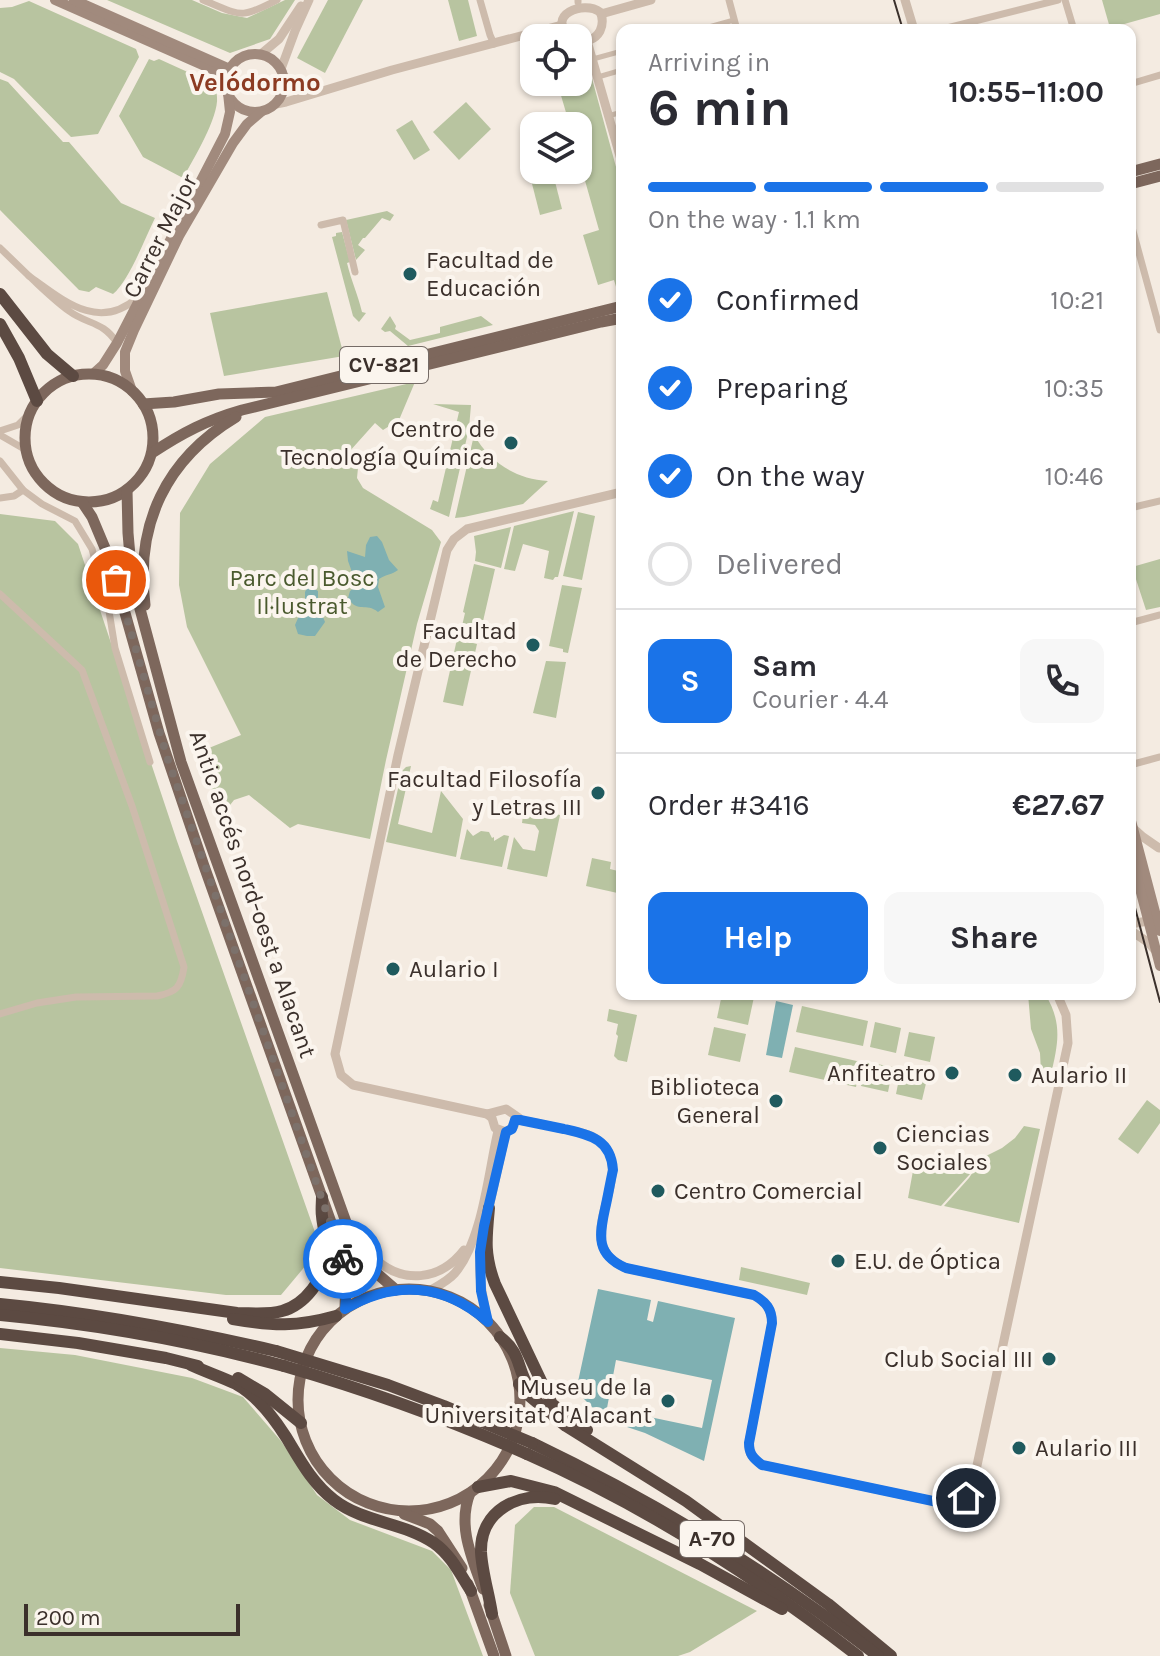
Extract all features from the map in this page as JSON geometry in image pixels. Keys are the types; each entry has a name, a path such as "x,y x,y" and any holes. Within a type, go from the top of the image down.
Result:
{"highway":[{"path":"0,294 47,354 73,376"},
{"path":"0,324 19,358 34,406"},
{"path":"0,1282 237,1313 285,1311 307,1295 320,1276 327,1256 322,1197"},
{"path":"489,1208 486,1241 488,1265 552,1404 619,1459"},
{"name":"A-70","path":"0,1304 110,1317 276,1351 388,1385 444,1406 530,1448 672,1529 768,1589 858,1656"},
{"path":"175,1305 276,1325 309,1324 341,1313"},
{"name":"A-70","path":"0,1315 97,1327 232,1352 366,1391 585,1468 713,1540 793,1592 878,1656"},
{"path":"0,1334 78,1343 217,1370 245,1382 282,1406 301,1423"},
{"path":"500,1337 511,1346 527,1386 535,1396 619,1459"},
{"path":"191,1365 238,1386 257,1402 285,1435 314,1481 330,1497 347,1509 435,1543 453,1562 471,1591"},
{"path":"519,1384 550,1414 686,1501 828,1604 891,1656"},
{"path":"474,1490 511,1481 554,1492 700,1564 828,1633"},
{"path":"492,1614 481,1549 487,1526 500,1509 520,1498 546,1497 612,1521"}],"main road":[{"path":"55,0 216,71 233,103 242,109 261,112 276,104 284,87 282,73 269,58 248,55 230,69 227,88"},
{"path":"74,0 230,69"},
{"name":"Carrer Major","path":"93,374 117,343 225,134 230,112 227,88"},
{"name":"Carrer Major","path":"132,391 125,371 125,352 134,330 179,236 225,156 247,124 261,112"},
{"path":"1136,170 1160,164"},
{"path":"1136,182 1160,176"},
{"name":"CV-821","path":"143,404 219,394 276,392 616,307"},
{"name":"CV-821","path":"152,453 188,430 215,418 616,319"},
{"path":"93,374 120,382 132,391 151,419 153,436 152,453 138,480 113,498 98,502 82,502 56,493 45,485 30,463 25,437 34,406 47,390 73,376 93,374"},
{"path":"151,653 142,580 143,555 147,533 166,483 202,440 238,415 271,404"},
{"name":"Antic accés nord-oest a Alacant","path":"127,490 132,579 181,762 346,1222 360,1253 373,1270 396,1290"},
{"name":"Antic accés nord-oest a Alacant","path":"82,502 92,517 110,560 159,733 183,805 343,1256 347,1289 341,1313"},
{"path":"1136,857 1160,931"},
{"path":"1155,920 1160,966"},
{"path":"388,1509 440,1507 474,1490 502,1462 513,1440 519,1416 519,1384 515,1365 500,1337 488,1322 465,1304 429,1291 396,1290 372,1296 341,1313 317,1338 304,1366 299,1387 301,1423 320,1466 339,1485 363,1501 430,1524 438,1531 462,1568 494,1656"},
{"path":"474,1490 465,1514 467,1543 506,1656"}],"street":[{"path":"203,0 239,14 250,14 277,0"},
{"path":"260,55 279,39 307,0"},
{"path":"307,0 282,73 296,88 323,90"},
{"path":"480,0 494,44"},
{"path":"601,14 651,0"},
{"path":"729,0 735,24"},
{"path":"905,0 912,24"},
{"path":"963,24 1058,0"},
{"path":"1065,0 1072,24"},
{"path":"562,24 569,6 578,1 592,4 601,14 602,26 599,33 592,37"},
{"path":"720,24 734,20"},
{"path":"276,104 520,37"},
{"path":"616,53 592,59 616,142"},
{"path":"597,77 616,72"},
{"path":"1136,82 1160,75"},
{"path":"608,116 616,114"},
{"path":"321,225 343,220 355,272"},
{"path":"1136,242 1159,325"},
{"path":"0,248 70,311 100,325 111,333 117,343"},
{"path":"29,276 75,307 94,312 113,313 124,309 142,294"},
{"path":"0,433 18,425 34,406"},
{"path":"0,433 26,450"},
{"path":"0,461 23,490 75,521 92,549 109,611 115,648 150,762"},
{"path":"0,498 14,496 23,490"},
{"path":"616,493 467,529 454,539 447,550 373,869 335,1054 341,1075 353,1085 368,1089 492,1114 506,1109 519,1119 592,1136 608,1151 613,1170 600,1237 608,1258 626,1268 754,1295 770,1309 772,1323 749,1443 754,1459 762,1465 947,1504 957,1503 966,1498 973,1484 1068,1043 1066,1015 1060,1000"},
{"path":"1136,507 1160,501"},
{"path":"0,594 82,670 132,806 184,967 179,986 169,994 76,997 37,1003 0,1014"},
{"path":"1136,621 1160,615"},
{"path":"1136,763 1160,757"},
{"path":"1136,826 1159,849"},
{"path":"1136,847 1159,849"},
{"path":"1136,934 1156,951"},
{"path":"492,1114 493,1125 502,1131 512,1129 519,1119"},
{"path":"488,1322 479,1272 484,1226 502,1131"},
{"path":"429,1291 449,1279 466,1256 477,1231 502,1131"},
{"path":"346,1222 375,1259 395,1272 415,1276 449,1266 477,1231"}],"green space":[{"path":"107,0 192,0 222,13 247,18 285,0 295,0 270,39 230,53"},
{"path":"328,0 363,0 325,73 297,58"},
{"path":"448,0 468,0 477,36 459,41"},
{"path":"1102,0 1160,0 1160,14 1124,24 1109,24"},
{"path":"29,1 136,49 139,57 98,134 71,137 14,79 0,72 0,8"},
{"path":"149,59 159,59 214,84 217,105 214,116 183,178 143,157 119,116"},
{"path":"592,78 616,167 616,287 614,280 598,285 583,235 599,230 586,184 592,184 592,112 566,112 561,96 592,96"},
{"path":"0,79 8,82 63,142 69,142 121,203 155,218 131,270 113,294 96,287 89,292 79,290 0,210"},
{"path":"466,102 491,129 459,160 433,132"},
{"path":"412,120 430,150 414,160 396,130"},
{"path":"532,184 556,184 562,209 540,215"},
{"path":"387,211 394,215 390,221 382,218 363,238 358,245 365,250 356,260 346,220"},
{"path":"342,232 350,262 347,263 362,312 366,313 359,322 353,316 332,237"},
{"path":"327,292 344,356 224,376 210,313"},
{"path":"390,316 395,329 410,340 440,333 440,327 481,316 493,325 408,346 390,331 381,329"},
{"name":"Parc del Bosc Il·lustrat","path":"415,382 399,420 383,430 375,423 349,452 358,468 357,478 363,488 432,530 441,542 417,624 370,839 298,824 290,828 249,795 234,800 220,814 199,752 241,735 187,627 179,585 180,513 210,464 265,417"},
{"path":"433,404 471,405 469,428 449,517 430,509 433,500 438,502 459,412"},
{"path":"474,435 496,461 514,473 548,481 523,504 455,518"},
{"path":"574,511 558,577 553,580 544,578 549,551 523,544 515,571 504,569 514,526"},
{"path":"578,512 595,516 582,580 563,576"},
{"path":"0,514 55,521 78,544 177,841 316,1235 312,1258 281,1295 226,1295 0,1268"},
{"path":"511,527 501,568 475,561 474,536"},
{"path":"1160,559 1160,607 1146,610 1136,579 1136,566"},
{"path":"474,564 495,569 481,630 462,626"},
{"path":"562,585 582,588 568,653 549,646"},
{"path":"457,639 477,644 463,706 443,702"},
{"path":"546,661 566,662 556,718 533,713"},
{"path":"411,766 398,824 432,833 441,791 463,819 456,857 386,842 402,771"},
{"path":"532,809 560,815 547,877 507,869 514,837 523,849 535,851 539,831 535,825 522,823 523,815"},
{"path":"467,829 473,836 481,831 489,832 494,841 504,835 509,836 502,867 460,859"},
{"path":"592,858 611,862 610,869 616,870 616,893 586,886"},
{"path":"721,1000 753,1000 748,1025 717,1018"},
{"path":"1029,1000 1048,1000 1057,1024 1051,1074 1041,1072 1040,1053 1031,1029"},
{"path":"802,1006 868,1021 863,1046 796,1032"},
{"path":"609,1009 637,1015 627,1062 614,1056 618,1024 607,1021"},
{"path":"875,1022 901,1028 896,1053 870,1047"},
{"path":"714,1027 746,1034 740,1062 708,1055"},
{"path":"909,1032 935,1037 930,1062 904,1056"},
{"path":"795,1047 861,1062 856,1087 789,1072"},
{"path":"866,1062 893,1067 888,1092 861,1086"},
{"path":"901,1069 928,1075 922,1100 896,1094"},
{"path":"1147,1100 1160,1110 1160,1123 1138,1154 1118,1139"},
{"path":"1024,1126 1040,1129 1019,1223 944,1206 982,1158 1002,1148"},
{"path":"915,1160 946,1164 978,1160 970,1174 941,1206 908,1198"},
{"path":"741,1267 810,1283 807,1295 739,1280"},
{"path":"0,1348 75,1355 192,1378 243,1397 281,1441 317,1495 350,1520 432,1551 451,1570 483,1656 0,1656"},
{"path":"534,1507 554,1507 757,1611 690,1652 678,1656 535,1656 510,1593 515,1525"}],"water":[{"path":"377,536 389,560 398,570 379,579 378,587 385,607 378,612 355,606 348,598 350,591 357,586 347,551 365,557 370,537"},
{"path":"311,587 318,591 318,613 325,622 315,636 307,636 298,634 295,625 305,602 305,592"},
{"path":"776,1001 793,1005 782,1058 766,1055"},
{"path":"598,1289 651,1300 647,1320 653,1322 658,1301 735,1318 704,1461 645,1433 612,1422 576,1391","holes":["616,1360 712,1380 702,1428 607,1408"]}],"tram line":[{"path":"894,0 901,24"},
{"path":"1136,912 1160,1002"}],"way so far":[{"path":"116,580 167,757 343,1259"}],"place":[{"name":"Facultad de Educación","path":"410,274"},
{"name":"Centro de Tecnología Química","path":"511,443"},
{"name":"Facultad de Derecho","path":"533,645"},
{"name":"Facultad Filosofía y Letras III","path":"598,793"},
{"name":"Aulario I","path":"393,969"},
{"name":"Anfiteatro","path":"952,1073"},
{"name":"Aulario II","path":"1015,1075"},
{"name":"Biblioteca General","path":"776,1101"},
{"name":"Ciencias Sociales","path":"880,1148"},
{"name":"Centro Comercial","path":"658,1191"},
{"name":"E.U. de Óptica","path":"838,1261"},
{"name":"Club Social III","path":"1049,1359"},
{"name":"Museu de la Universitat d'Alacant","path":"668,1401"},
{"name":"Aulario III","path":"1019,1448"}],"district":[{"name":"Velódormo","path":"255,82"}],"route":[{"path":"343,1259 347,1289 345,1309 382,1292 421,1290 451,1297 488,1322 481,1291 480,1252 506,1132 512,1129 515,1120 520,1120 592,1136 608,1151 613,1163 600,1233 608,1258 626,1268 754,1295 770,1309 772,1323 749,1443 754,1459 762,1465 947,1504 966,1498"}]}
